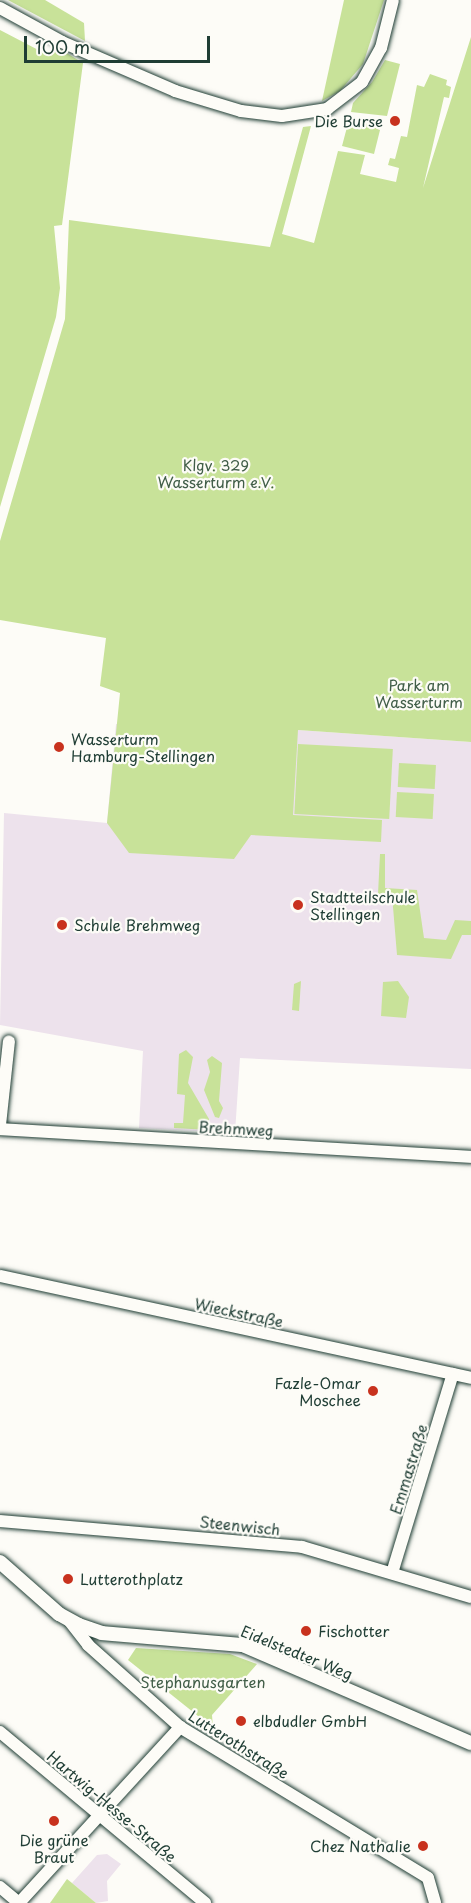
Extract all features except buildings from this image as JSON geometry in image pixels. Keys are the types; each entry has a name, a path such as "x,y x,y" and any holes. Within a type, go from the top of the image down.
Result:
{"street":[{"path":"0,8 62,42 184,94 249,113 299,116 336,104 362,82 381,48 393,0"},
{"path":"0,1127 9,1041"},
{"name":"Brehmweg","path":"0,1127 471,1157"},
{"name":"Wieckstraße","path":"0,1276 471,1378"},
{"name":"Emmastraße","path":"392,1573 453,1374"},
{"name":"Steenwisch","path":"0,1521 302,1546 471,1597"},
{"name":"Lutterothstraße","path":"0,1562 68,1619 88,1645 180,1727 428,1878 435,1903"},
{"name":"Eidelstedter Weg","path":"68,1619 102,1633 243,1646 471,1743"},
{"path":"0,1887 19,1903 180,1727"},
{"name":"Hartwig-Hesse-Straße","path":"0,1732 205,1903"}],"shaded area":[{"name":"Stadtteilschule Stellingen","path":"116,724 298,730 471,742 471,1069 240,1058 235,1133 139,1128 143,1051 0,1025 4,813 107,823"},
{"path":"107,1854 121,1864 107,1881 108,1901 96,1903 72,1883 97,1855"}],"green space":[{"path":"8,0 45,0 84,23 85,41"},
{"path":"344,0 384,0 363,64 340,91 322,101"},
{"path":"0,30 46,54 60,49 83,63 62,225 54,226 60,288 56,317 0,507"},
{"path":"471,37 471,742 298,730 293,815 382,820 381,842 251,835 234,859 129,853 107,823 120,693 100,686 106,638 0,620 0,541 65,319 69,220 270,247 303,127 311,126 282,234 314,243 338,151 365,155 360,174 396,182 399,168 388,165 390,158 395,159 401,136 407,137 417,85 424,87 430,74 447,80 446,85 451,87 449,98 444,97 423,188"},
{"path":"385,60 400,64 387,116 351,112 353,103 372,82"},
{"path":"350,116 380,130 374,154 342,146"},
{"path":"298,744 393,749 389,819 294,814"},
{"path":"399,763 436,765 435,789 398,787"},
{"path":"397,792 434,794 433,819 396,817"},
{"path":"380,854 385,854 385,888 417,890 424,938 446,940 455,920 471,921 471,935 462,935 451,959 397,955 392,895 378,894"},
{"path":"301,981 299,1011 292,1010 294,984"},
{"path":"398,981 409,997 406,1018 381,1016 383,982"},
{"path":"186,1050 193,1057 188,1083 209,1119 209,1130 174,1128 174,1123 183,1123 185,1095 177,1094 179,1054"},
{"path":"212,1056 222,1063 219,1101 223,1108 219,1118 215,1117 204,1090 210,1072 207,1060"},
{"name":"Stephanusgarten","path":"136,1648 230,1654 257,1664 212,1715 213,1728 128,1660"},
{"path":"67,1879 72,1883 96,1903 50,1903"}],"place":[{"name":"Die Burse","path":"395,121"},
{"name":"Wasserturm Hamburg-Stellingen","path":"59,747"},
{"name":"Stadtteilschule Stellingen","path":"298,905"},
{"name":"Schule Brehmweg","path":"62,925"},
{"name":"Fazle-Omar Moschee","path":"373,1391"},
{"name":"Lutterothplatz","path":"68,1579"},
{"name":"Fischotter","path":"306,1631"},
{"name":"elbdudler GmbH","path":"241,1721"},
{"name":"Die grüne Braut","path":"54,1821"},
{"name":"Chez Nathalie","path":"423,1846"}],"park label":[{"name":"Klgv. 329 Wasserturm e.V.","path":"216,472"},
{"name":"Park am Wasserturm","path":"419,692"}]}
